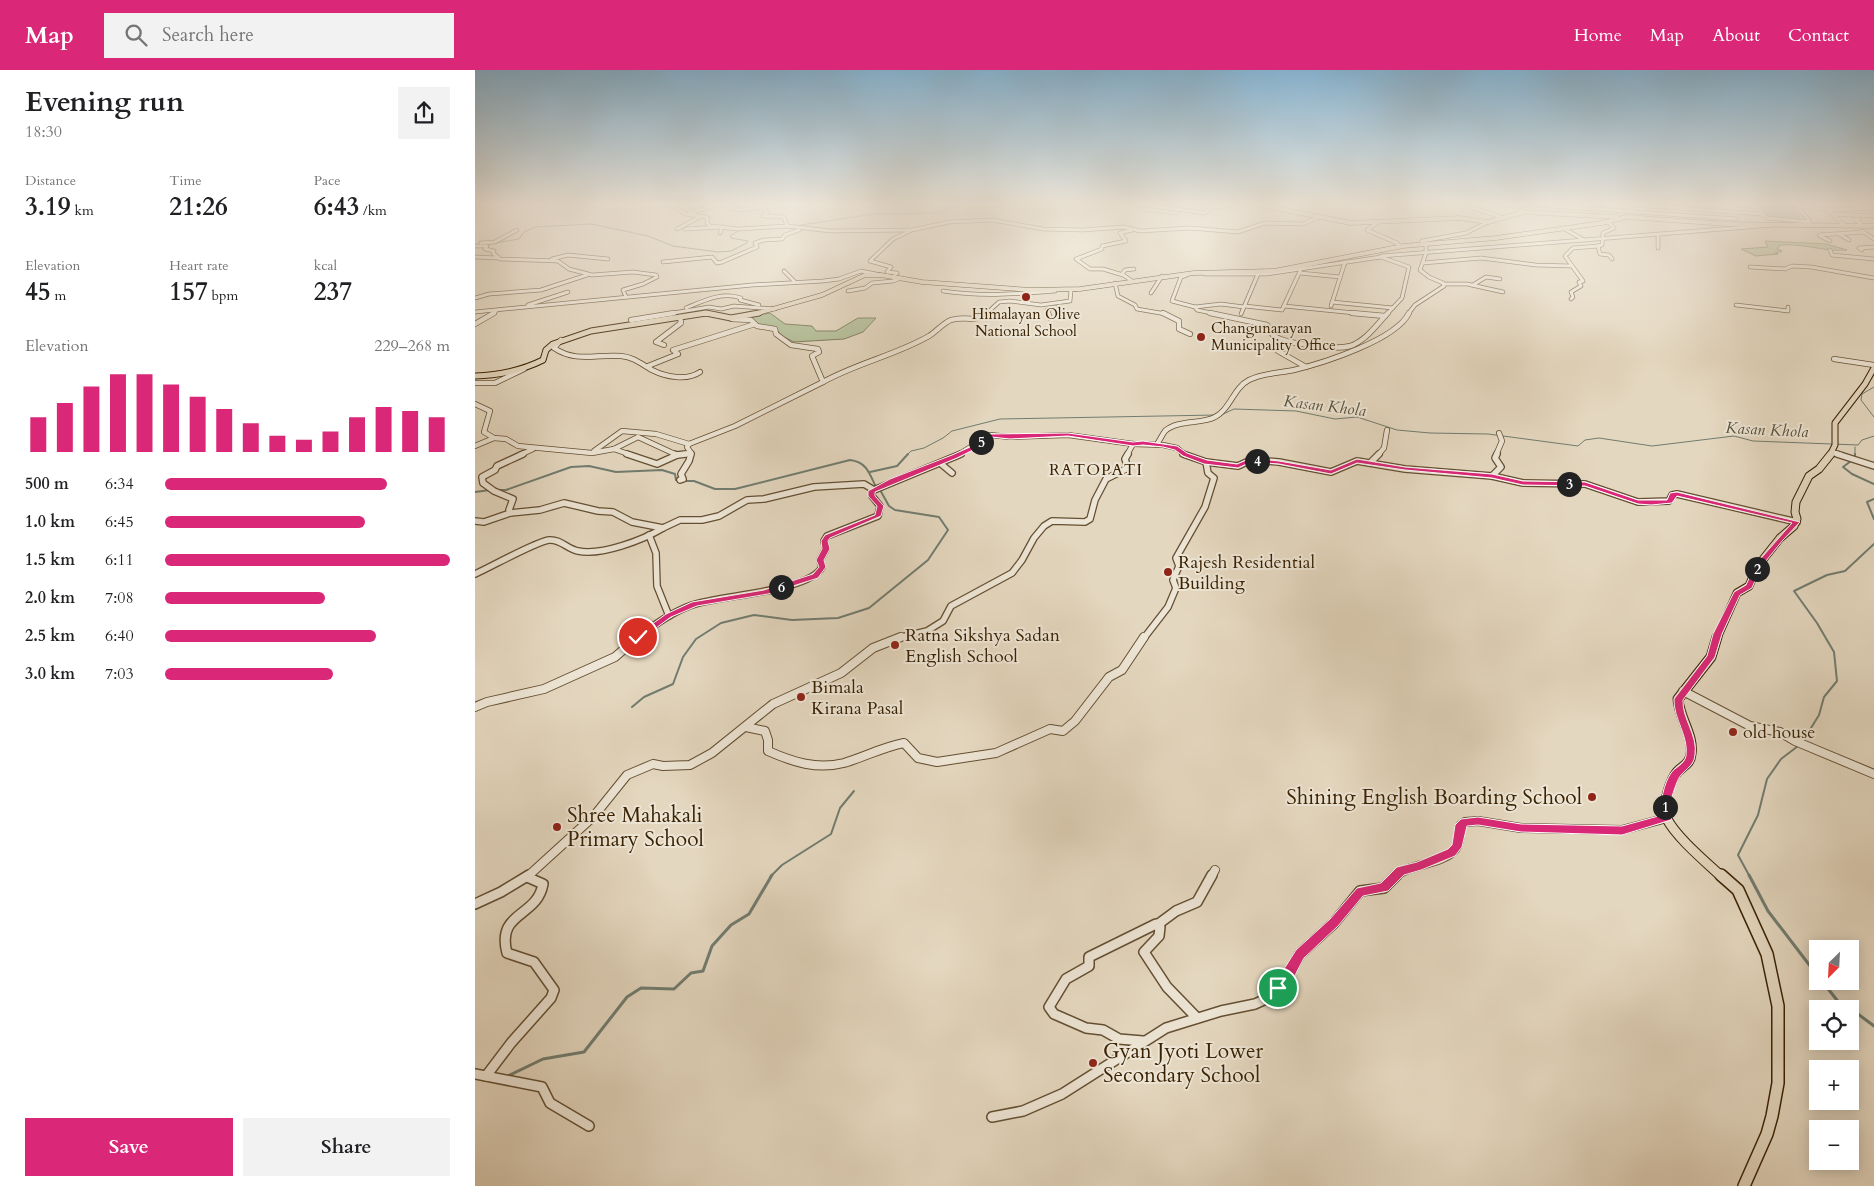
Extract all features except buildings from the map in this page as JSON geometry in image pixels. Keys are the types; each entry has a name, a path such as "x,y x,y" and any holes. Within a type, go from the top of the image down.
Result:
{"main road":[{"path":"475,376 507,374 524,369 543,360 546,350 561,340 600,329 712,313 731,318 748,316 822,295 859,277 881,274 901,278 1031,290 1080,288 1203,272 1274,271 1367,257"},
{"path":"1744,1186 1767,1134 1778,1083 1777,1006 1767,954 1738,890 1694,852 1667,818 1665,806 1675,775 1687,764 1691,756 1688,731 1678,708 1679,699 1711,657 1717,634 1737,593 1749,586 1757,567 1780,538 1797,522 1796,502 1809,476 1819,468 1834,446 1835,423 1865,384 1873,370"}],"street":[{"path":"477,257 558,261 569,269 585,274 633,272 656,275 657,277 643,284 623,290 626,298"},
{"path":"546,260 559,257"},
{"path":"581,257 608,258"},
{"path":"663,262 702,257"},
{"path":"704,257 712,258 717,263 733,257"},
{"path":"874,257 870,261 891,267 887,272 897,274 894,276"},
{"path":"1081,257 1076,259 1090,269 1103,270 1132,281"},
{"path":"1300,271 1282,310 1218,304 1195,307 1172,301 1181,277 1188,274 1258,274 1300,271 1370,257"},
{"path":"1195,307 1197,310 1267,326 1273,335 1289,342 1333,348 1349,346 1359,341 1402,298 1409,267 1386,257"},
{"path":"1425,257 1420,270 1444,284 1473,285 1503,292"},
{"path":"1566,257 1571,266 1574,266 1577,274 1583,281 1579,282 1581,286 1571,292 1573,297 1571,299"},
{"path":"1854,257 1874,259"},
{"path":"1423,262 1481,258 1536,265 1571,266"},
{"path":"1329,311 1345,262"},
{"path":"1750,267 1785,269 1790,266 1874,278"},
{"path":"1123,276 1125,270 1134,269"},
{"path":"784,271 785,275 796,282"},
{"path":"1300,271 1340,276"},
{"path":"475,312 839,279 861,272 881,274"},
{"path":"475,298 489,294 541,290 586,276 585,274"},
{"path":"1241,314 1258,274"},
{"path":"1151,294 1162,276"},
{"path":"1473,285 1486,277 1500,278"},
{"path":"848,291 865,288 872,283 893,282 901,278"},
{"path":"1115,283 1118,296 1135,305 1137,309 1162,312 1179,322 1179,329 1190,334"},
{"path":"1157,444 1169,429 1216,417 1240,386 1247,381 1264,375 1306,367 1340,356 1383,337 1406,320 1410,315 1411,308 1415,304 1436,293 1444,284"},
{"path":"943,291 976,295 1005,295 1036,294 1080,288"},
{"path":"1050,318 1047,311 1049,308 1067,304 1071,300 1071,290"},
{"path":"514,308 567,292"},
{"path":"676,313 706,300 726,296 737,296 741,298 740,300 778,308"},
{"path":"592,453 622,431 649,433 677,439 689,444 735,426 841,372 929,336 951,320 980,319 999,302 1010,301 1041,305 1060,304 1071,300"},
{"path":"1332,302 1393,308"},
{"path":"1736,305 1788,310 1788,307"},
{"path":"631,320 735,306 778,308"},
{"path":"1284,306 1385,316"},
{"path":"475,324 482,322 497,310"},
{"path":"664,345 656,342 681,323 680,317"},
{"path":"731,318 751,320 757,326 775,329 776,334 791,345 818,349 819,352 812,356 823,382"},
{"path":"648,366 678,354 673,350 755,324"},
{"path":"561,340 554,348 559,353 569,356 581,358 601,356 628,357 648,366 653,371 680,378 691,377 700,372"},
{"path":"1278,351 1306,367"},
{"path":"1834,359 1873,370"},
{"path":"475,383 484,386 497,383 524,369"},
{"path":"475,404 490,411 485,432 494,438"},
{"path":"1370,463 1384,448 1387,430"},
{"path":"475,707 487,702 544,689 607,661 669,616 695,604 765,592 815,576 823,567 820,560 826,549 824,541 827,536 878,516 880,506 872,496 872,491 972,448 990,435 1010,437 1068,434 1133,444 1157,444 1177,448 1185,454 1206,462 1238,466 1251,460 1331,472 1357,461 1405,468 1492,476 1523,483 1585,484 1638,502 1669,501 1673,495 1677,494 1797,522"},
{"path":"1492,476 1501,467 1495,458 1502,441 1500,435"},
{"path":"475,446 494,438 506,439 518,446 534,449 592,453 614,449 637,437 677,455"},
{"path":"680,480 683,479 681,474 689,461 691,453 687,446 689,444"},
{"path":"475,904 527,877 594,816 627,775 653,764 663,766 690,765 712,753 773,704 841,673 873,648 909,634 927,631 943,621 951,606 1012,573 1022,560 1034,538 1044,526 1052,521 1085,522 1090,519 1095,506 1095,500 1106,479 1128,468 1125,459 1133,444"},
{"path":"1834,446 1874,466"},
{"path":"510,513 509,510 513,499 491,490 483,483 482,477 495,470 497,466 534,449"},
{"path":"614,449 657,464 677,455 691,453"},
{"path":"746,727 765,731 768,740 768,751 808,766 853,760 887,746 904,743 918,758 937,762 996,753 1049,729 1063,731 1075,721 1109,677 1122,670 1154,623 1168,607 1176,588 1173,580 1179,566 1176,558 1184,542 1189,538 1199,514 1205,507 1212,486 1214,478 1208,472 1206,462"},
{"path":"940,463 952,473"},
{"path":"475,574 552,539 563,541 576,551 604,550 649,535 680,520 702,520 719,516 747,500 764,499 813,487 864,484 875,490"},
{"path":"475,521 484,522 510,513 541,510 564,503 598,511 613,512 632,522 663,528"},
{"path":"649,535 656,554 657,586 669,616"},
{"path":"1683,692 1750,726 1780,732 1795,741 1874,774"},
{"path":"992,1117 1023,1111 1062,1094 1124,1056 1143,1040 1166,1028 1197,1018 1255,1004 1268,998 1287,977 1300,954 1334,923 1360,891 1384,888 1401,871 1418,867 1451,853 1457,847 1461,825 1465,822 1478,821 1521,828 1622,830 1667,818"},
{"path":"1143,1040 1119,1039 1103,1030 1086,1028 1054,1014 1049,1008 1066,979 1087,969 1089,957 1157,925 1176,911 1197,902 1215,870"},
{"path":"486,1076 511,1043 551,998 554,990 533,962 507,953 503,943 505,930 511,922 536,900 543,888 543,884 527,877"},
{"path":"1157,925 1160,927 1159,936 1144,952 1167,987 1197,1018"},
{"path":"475,1074 542,1087 550,1103 589,1126"}],"green space":[{"path":"770,313 785,324 812,326 816,331 836,331 858,318 876,318 863,332 844,339 794,342 782,336 775,328 759,325 748,317"}],"waterway":[{"name":"Kasan Khola","path":"1874,387 1862,394 1861,400 1874,417"},
{"name":"Kasan Khola","path":"1221,415 1234,409 1296,411 1335,419 1357,417 1397,430 1430,433 1488,434 1578,446 1585,440 1599,438 1652,446 1734,436 1753,441 1858,445 1862,440 1874,436"},
{"name":"Kasan Khola","path":"908,454 911,451 924,448 952,431 1000,419 1216,415"},
{"path":"1855,447 1855,458 1843,467 1852,474 1874,484"},
{"name":"Kasan Khola","path":"870,472 897,466 908,454"},
{"path":"684,481 694,481 715,489 735,489 850,460 863,465 869,472 875,485"},
{"path":"497,490 506,490 571,467 589,466 616,472 662,470 675,474 676,480 679,480"},
{"name":"Kasan Khola","path":"632,707 644,697 673,684 683,657 696,639 721,623 754,615 792,620 838,618 869,608 928,560 948,530 939,517 895,510 889,506 879,488"},
{"path":"475,492 490,490"},
{"path":"1874,499 1867,502 1874,519"},
{"path":"1803,741 1819,715 1824,697 1837,681 1834,652 1817,623 1794,591 1827,575 1845,571 1874,544"},
{"path":"1750,877 1738,855 1758,815 1767,779 1781,759 1798,746"},
{"path":"772,875 782,865 831,834 840,808 854,791"},
{"path":"508,1076 543,1059 584,1052 627,997 641,988 674,989 691,973 703,971 712,946 731,925 749,914 772,875"},
{"path":"1749,875 1768,911 1809,965"},
{"path":"1829,990 1837,1000"},
{"path":"1859,1015 1874,1026"}],"place":[{"name":"Himalayan Olive National School","path":"1026,297"},
{"name":"Changunarayan Municipality Office","path":"1201,337"},
{"name":"Rajesh Residential Building","path":"1168,572"},
{"name":"Ratna Sikshya Sadan English School","path":"895,645"},
{"name":"Bimala Kirana Pasal","path":"801,697"},
{"name":"old house","path":"1733,732"},
{"name":"Shining English Boarding School","path":"1592,797"},
{"name":"Shree Mahakali Primary School","path":"557,827"},
{"name":"Gyan Jyoti Lower Secondary School","path":"1093,1063"}],"district":[{"name":"RATOPATI","path":"1096,469"}],"route":[{"path":"638,637 676,611 695,604 748,596 815,576 823,567 820,560 826,549 824,541 827,536 850,529 858,523 878,516 880,506 872,496 872,491 892,481 955,457 990,435 1010,437 1068,434 1133,444 1163,445 1177,448 1185,454 1206,462 1238,466 1251,460 1279,462 1331,472 1357,461 1405,468 1492,476 1523,483 1585,484 1638,502 1669,501 1673,495 1677,494 1797,522 1780,538 1757,567 1749,586 1737,593 1717,634 1711,657 1679,699 1678,708 1688,731 1691,756 1687,764 1677,771 1675,775 1665,806 1667,818 1622,830 1521,828 1478,821 1465,822 1461,825 1457,847 1451,853 1418,867 1401,871 1384,888 1360,891 1334,923 1300,954 1287,977 1278,988"}]}
